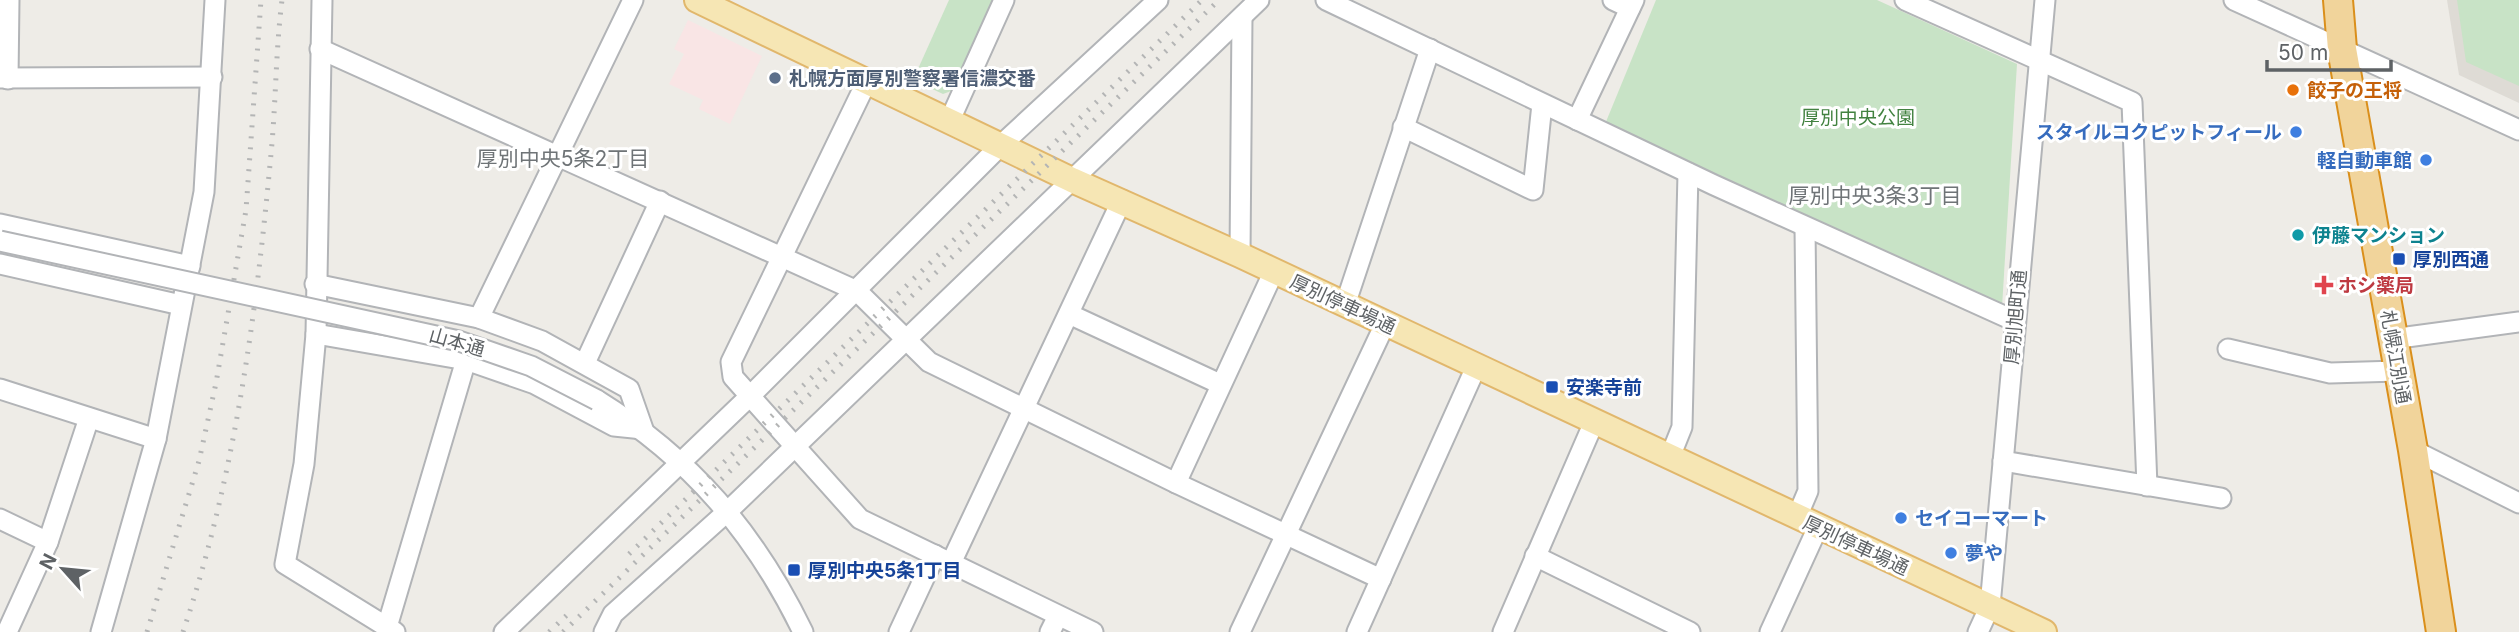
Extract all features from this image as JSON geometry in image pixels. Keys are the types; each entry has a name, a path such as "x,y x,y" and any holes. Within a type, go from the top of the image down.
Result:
{"highway":[{"name":"札幌江別通","path":"2337,0 2342,49 2413,450 2441,632"}],"main road":[{"name":"厚別停車場通","path":"697,0 1072,180 1122,200 2044,632"}],"street":[{"path":"9,0 4,78 212,77"},
{"path":"101,632 156,439 204,191 215,0"},
{"path":"322,0 316,334 304,464 285,564 391,629 466,360"},
{"path":"479,318 633,0"},
{"path":"949,122 1004,0"},
{"path":"504,632 749,397 1000,146 1158,0"},
{"path":"1326,0 1688,173 2015,321"},
{"path":"1905,0 2132,102 2147,486"},
{"name":"厚別旭町通","path":"1978,632 1990,606 2045,0"},
{"path":"2234,0 2519,130"},
{"path":"1577,120 1626,3"},
{"path":"604,632 613,614 728,511 1248,7"},
{"path":"1240,255 1248,7"},
{"path":"320,49 857,291 929,362 1286,536 1381,579"},
{"path":"1345,305 1430,49"},
{"path":"866,83 784,258 731,362 733,377 797,445 860,520 943,559 1054,624 1093,632"},
{"path":"1403,127 1533,190 1542,104"},
{"path":"1670,457 1682,428 1688,173"},
{"path":"899,632 943,559 1024,408 1122,200"},
{"path":"585,363 660,201"},
{"path":"0,224 190,266"},
{"path":"1770,632 1808,522 1805,227"},
{"name":"山本通","path":"0,242 459,341 531,366 597,400 643,429 680,461 728,511 783,592 803,632"},
{"path":"0,264 181,305"},
{"path":"1176,483 1274,271"},
{"path":"315,284 479,318 541,341 629,389 643,429 614,426 535,384 466,360 316,334"},
{"path":"1069,314 1220,384"},
{"path":"2392,339 2519,322"},
{"path":"1240,632 1385,324"},
{"path":"2228,349 2330,373 2398,371"},
{"path":"1357,632 1476,368"},
{"path":"0,389 156,439"},
{"path":"7,632 48,542 89,418"},
{"path":"1503,632 1594,422"},
{"path":"2413,450 2519,503"},
{"path":"2003,461 2221,498"},
{"path":"0,519 48,542"},
{"path":"1535,556 1690,632"}],"shaded area":[{"path":"2447,0 2519,0 2519,103 2459,75"},
{"path":"688,20 762,56 730,124 699,109 703,100 669,84 684,54 674,49"}],"green space":[{"path":"949,0 996,0 954,90 943,94 913,80"},
{"name":"厚別中央公園","path":"1656,0 1877,0 2017,64 2002,307 1603,129"},
{"path":"2457,0 2519,0 2519,86 2466,62"}],"railway":[{"path":"147,632 199,461 216,383 246,210 261,0"},
{"path":"183,632 217,512 242,390 266,205 282,0"},
{"path":"629,554 1202,0"},
{"path":"563,632 1219,0"},
{"path":"549,632 569,613"}],"place":[{"name":"札幌方面厚別警察署信濃交番","path":"775,78"},
{"name":"餃子の王将","path":"2293,90"},
{"name":"スタイルコクピットフィール","path":"2296,132"},
{"name":"軽自動車館","path":"2426,160"},
{"name":"伊藤マンション","path":"2298,235"},
{"name":"厚別西通","path":"2399,259"},
{"name":"ホシ薬局","path":"2324,285"},
{"name":"安楽寺前","path":"1552,387"},
{"name":"セイコーマート","path":"1901,518"},
{"name":"夢や","path":"1951,553"},
{"name":"厚別中央5条1丁目","path":"794,570"}],"district":[{"name":"厚別中央5条2丁目","path":"563,159"},
{"name":"厚別中央3条3丁目","path":"1875,196"}]}
